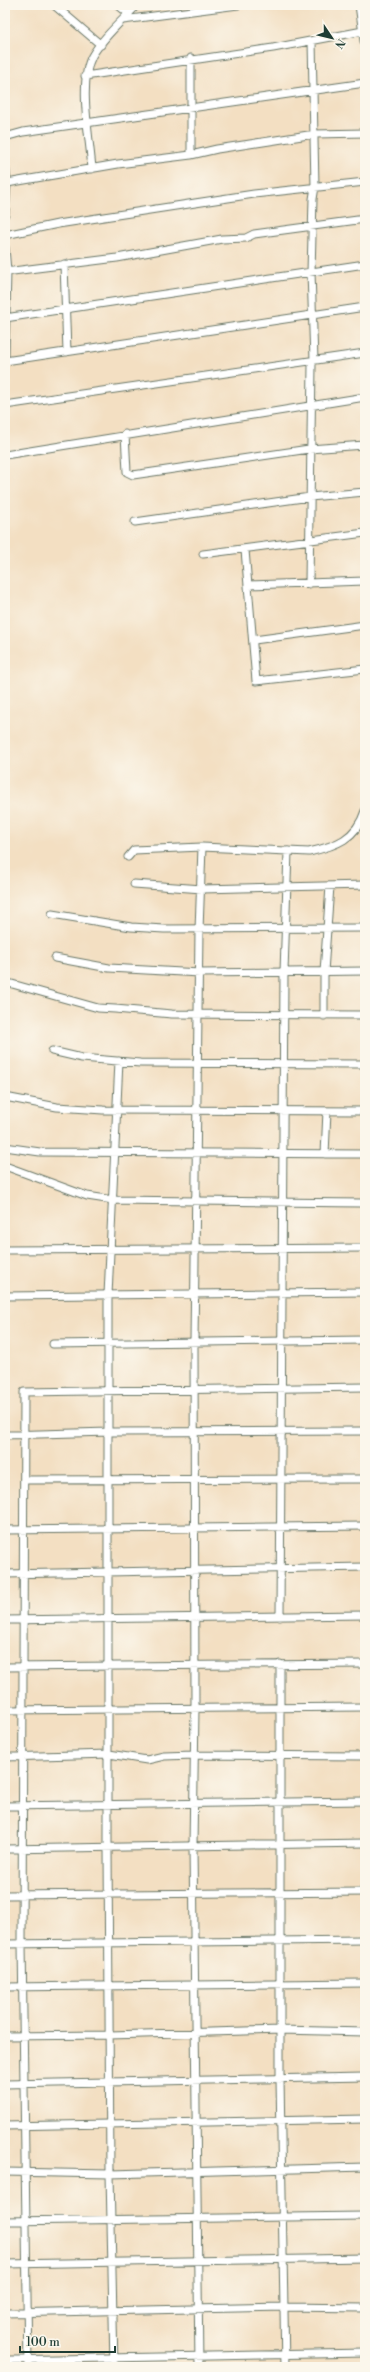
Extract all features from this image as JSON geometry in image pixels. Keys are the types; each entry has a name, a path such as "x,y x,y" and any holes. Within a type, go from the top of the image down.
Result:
{"main road":[{"path":"360,5 365,41"}],"street":[{"path":"54,5 101,44"},
{"path":"118,5 129,14"},
{"path":"92,169 88,122 86,115 86,76 92,56 136,5"},
{"path":"123,20 238,5"},
{"path":"86,76 363,31"},
{"path":"309,584 309,449 312,406 312,364 314,360 311,272 315,187 312,40"},
{"path":"191,58 191,156"},
{"path":"5,137 23,132 191,106 365,83"},
{"path":"7,183 92,169 191,156 217,149 314,134 365,133"},
{"path":"5,163 7,183 5,214"},
{"path":"5,235 96,218 315,187 365,182"},
{"path":"6,272 222,239 246,238 254,234 365,219"},
{"path":"5,248 5,355"},
{"path":"64,264 67,352"},
{"path":"6,318 365,264"},
{"path":"5,361 365,307"},
{"path":"5,405 365,353"},
{"path":"5,455 51,449 126,434 365,397"},
{"path":"126,434 127,472 133,475 309,449 365,445"},
{"path":"135,522 310,497 365,492"},
{"path":"203,554 245,550 365,533"},
{"path":"245,550 254,640 256,681 365,669"},
{"path":"249,585 365,581"},
{"path":"254,640 350,625 365,625"},
{"path":"128,857 134,850 202,847 309,852 331,846 357,830 365,811"},
{"path":"199,2367 193,1847 195,1708 194,1342 197,1200 198,1015 200,973 199,930 202,889 202,847"},
{"path":"280,1617 284,972 288,851"},
{"path":"134,884 202,889 365,885"},
{"path":"324,1016 324,972 330,886"},
{"path":"52,914 131,927 199,930 365,928"},
{"path":"55,958 109,968 200,973 365,971"},
{"path":"5,982 98,1008 198,1015 365,1015"},
{"path":"52,1051 82,1058 120,1061 365,1064"},
{"path":"114,2367 110,2174 108,1848 108,1295 120,1061"},
{"path":"5,1097 57,1107 118,1110 283,1112 365,1111"},
{"path":"325,1154 327,1111"},
{"path":"5,1146 40,1152 365,1154"},
{"path":"5,1166 87,1196 113,1200 197,1200 365,1204"},
{"path":"5,1250 365,1248"},
{"path":"5,1296 365,1292"},
{"path":"53,1344 365,1340"},
{"path":"28,2367 26,2125 22,1944 22,1667 23,1529 25,1480 24,1392 365,1387"},
{"path":"5,1435 195,1431 365,1431"},
{"path":"25,1480 194,1480 280,1478 365,1479"},
{"path":"5,1530 365,1526"},
{"path":"5,1574 365,1567"},
{"path":"5,1620 365,1615"},
{"path":"280,1664 280,2121 285,2367"},
{"path":"5,1667 365,1664"},
{"path":"5,1710 365,1707"},
{"path":"5,1757 109,1754 147,1760 164,1756 194,1754 365,1756"},
{"path":"5,1806 365,1801"},
{"path":"5,1849 365,1843"},
{"path":"5,1895 365,1892"},
{"path":"5,1944 365,1940"},
{"path":"5,1987 365,1983"},
{"path":"5,2036 110,2035 280,2030 365,2032"},
{"path":"5,2084 24,2085 365,2077"},
{"path":"5,2126 365,2119"},
{"path":"5,2172 110,2174 365,2167"},
{"path":"5,2221 111,2221 283,2216 365,2216"},
{"path":"5,2264 365,2258"},
{"path":"5,2313 284,2307 365,2308"},
{"path":"5,2360 365,2353"}]}
